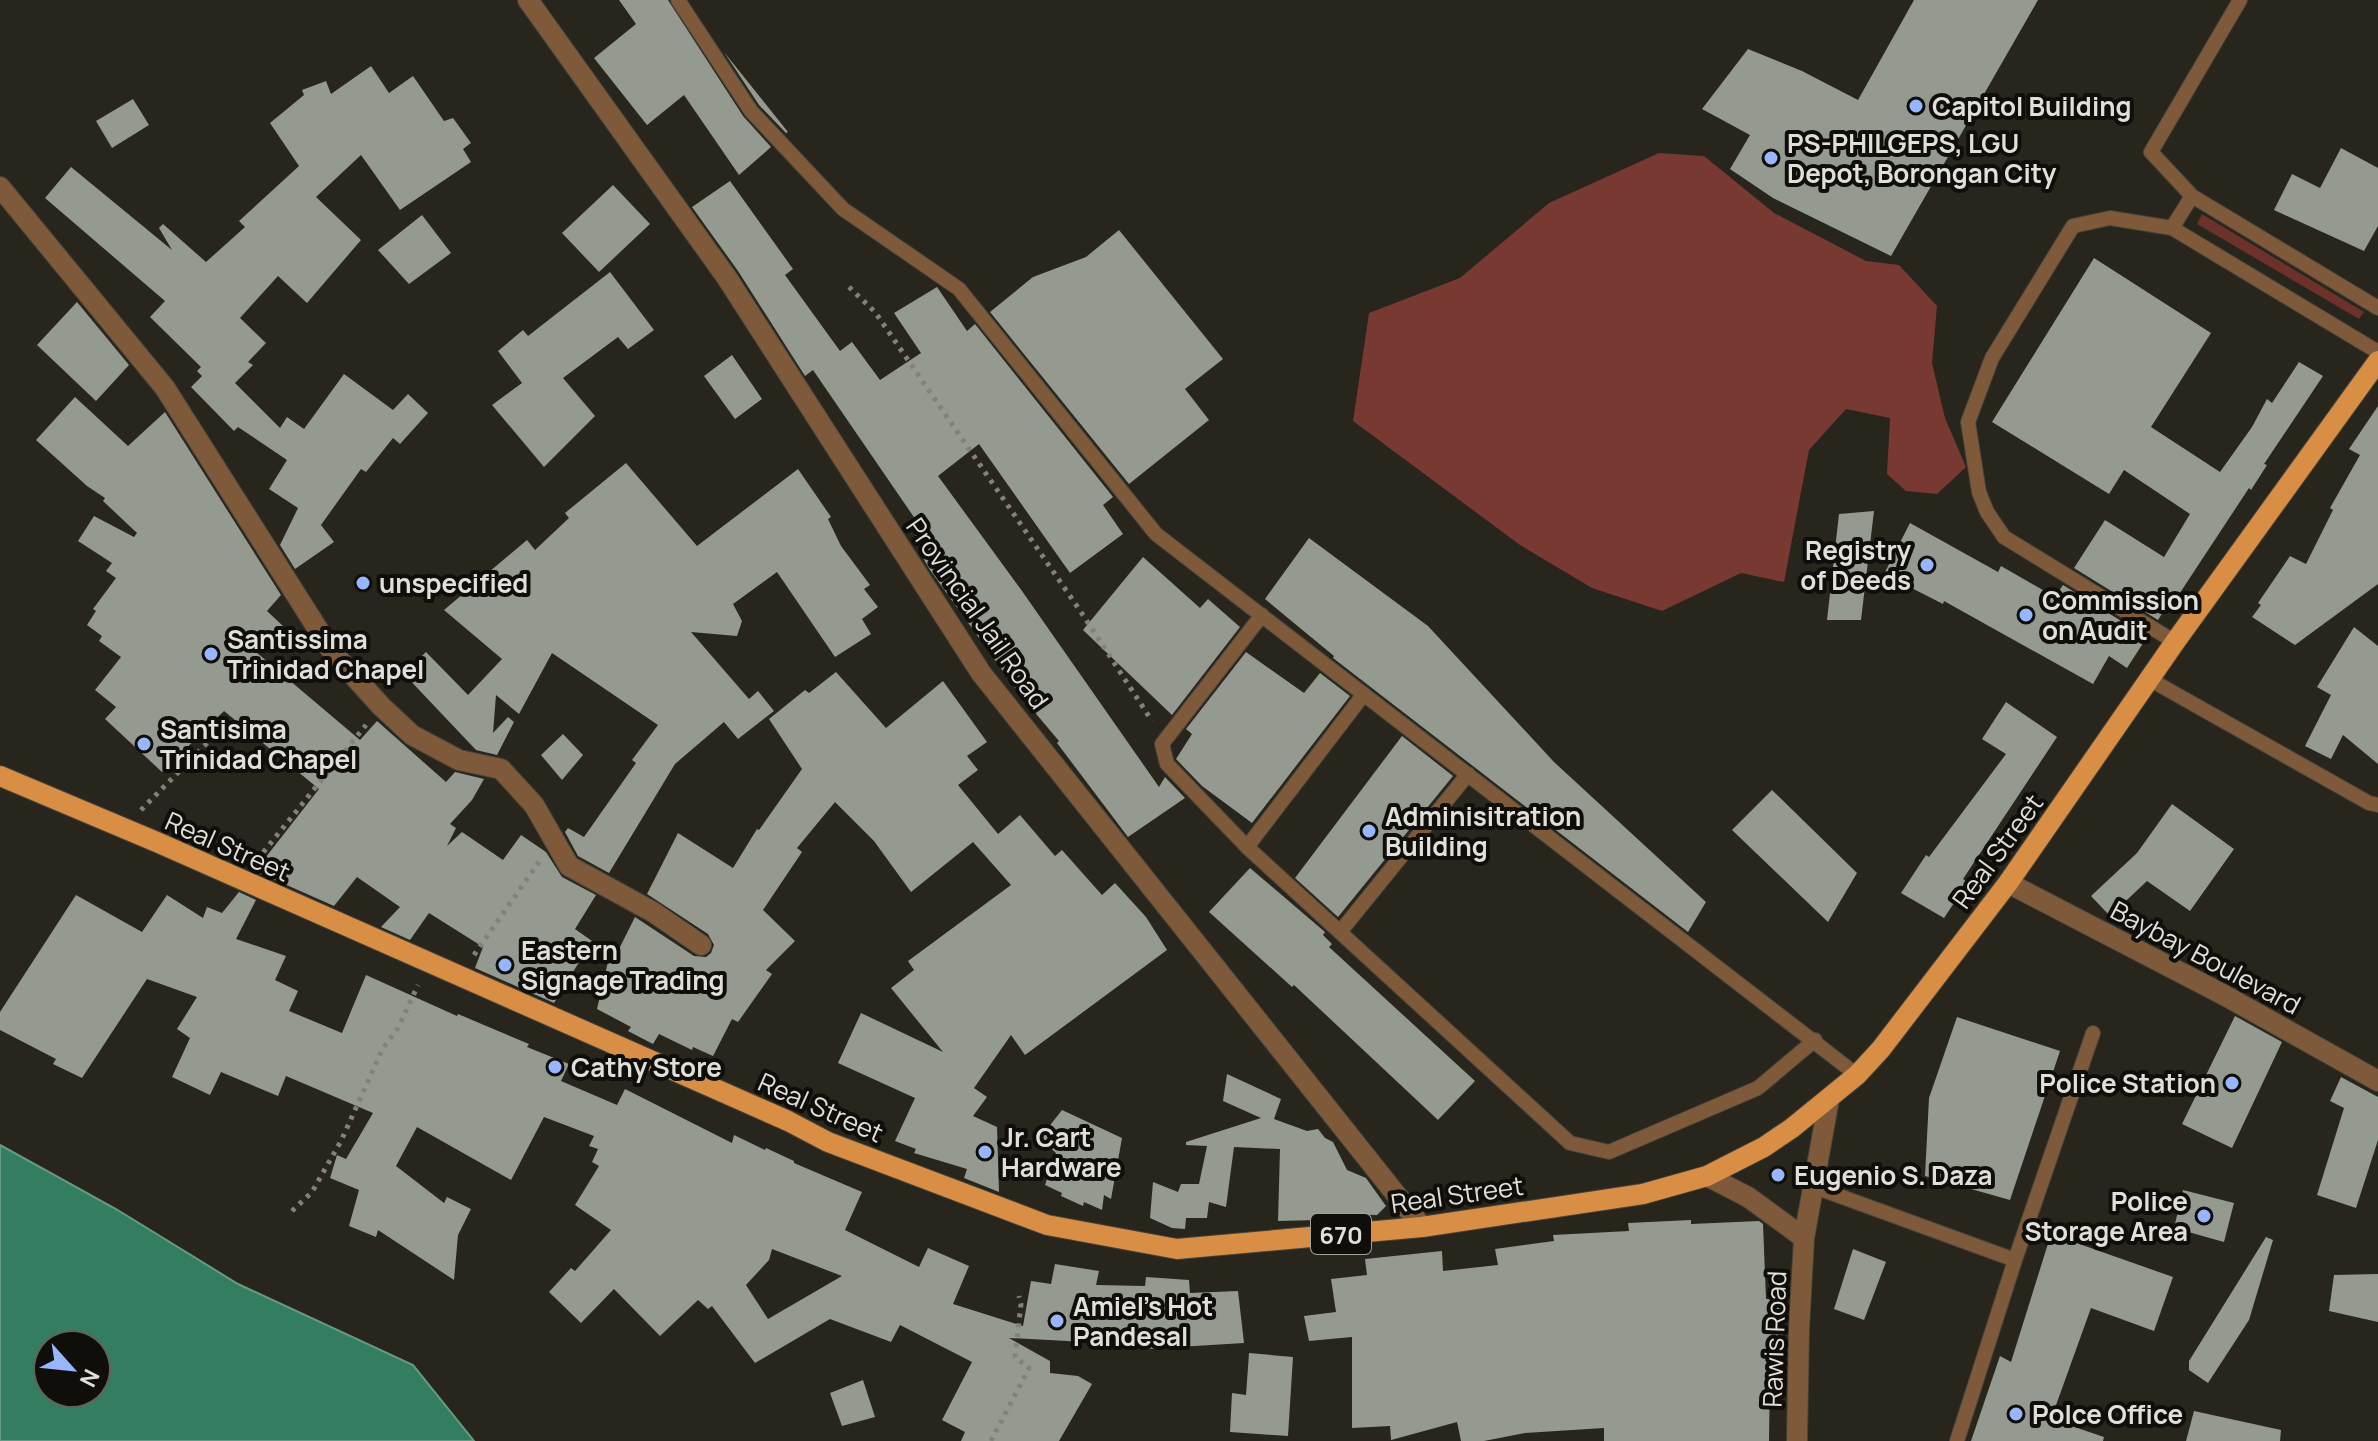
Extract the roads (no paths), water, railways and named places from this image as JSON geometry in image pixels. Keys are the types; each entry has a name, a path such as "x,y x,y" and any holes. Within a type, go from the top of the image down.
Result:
{"main road":[{"name":"Real Street","path":"0,776 463,977 788,1121 828,1142 1047,1225 1177,1249 1422,1227 1643,1194 1707,1176 1764,1147 1857,1075 1906,1017 2008,883 2175,642 2378,361"}],"street":[{"name":"Provincial Jail Road","path":"528,0 727,278 981,673 1422,1227"},
{"path":"0,187 165,388 333,653 381,706 412,735 459,760 501,769 534,805 569,866 653,912 701,945"},
{"name":"Baybay Boulevard","path":"2008,883 2224,995 2378,1081"},
{"name":"Rawis Road","path":"1797,1441 1804,1238 1829,1099"},
{"name":"Rawis Road","path":"1707,1176 1748,1197 1804,1238"}],"lane":[{"path":"678,0 751,111 843,209 959,289 1156,534 1857,1075"},
{"path":"2240,0 2151,152 2192,196 2378,308"},
{"path":"2172,228 2192,196"},
{"path":"2175,642 2004,537 1987,512 1979,492 1968,422 1992,358 2073,226 2110,218 2172,228 2378,352"},
{"path":"1262,615 1162,744 1167,764 1247,847 1570,1143 1609,1152 1758,1088 1815,1040"},
{"path":"2149,679 2369,803 2378,805"},
{"path":"1247,847 1364,694"},
{"path":"1340,932 1468,774"},
{"path":"1957,1441 2093,1033"},
{"path":"1812,1186 2015,1260"}],"place":[{"name":"Capitol Building","path":"1916,106"},
{"name":"PS-PHILGEPS, LGU Depot, Borongan City","path":"1771,158"},
{"name":"Registry of Deeds","path":"1927,565"},
{"name":"unspecified","path":"363,583"},
{"name":"Commission on Audit","path":"2026,615"},
{"name":"Santissima Trinidad Chapel","path":"211,654"},
{"name":"Santisima Trinidad Chapel","path":"144,744"},
{"name":"Adminisitration Building","path":"1369,831"},
{"name":"Eastern Signage Trading","path":"505,965"},
{"name":"Cathy Store","path":"555,1067"},
{"name":"Police Station","path":"2232,1083"},
{"name":"Jr. Cart Hardware","path":"985,1152"},
{"name":"Eugenio S. Daza","path":"1778,1175"},
{"name":"Police Storage Area","path":"2204,1216"},
{"name":"Amiel's Hot Pandesal","path":"1057,1321"},
{"name":"Polce Office","path":"2016,1414"}]}
